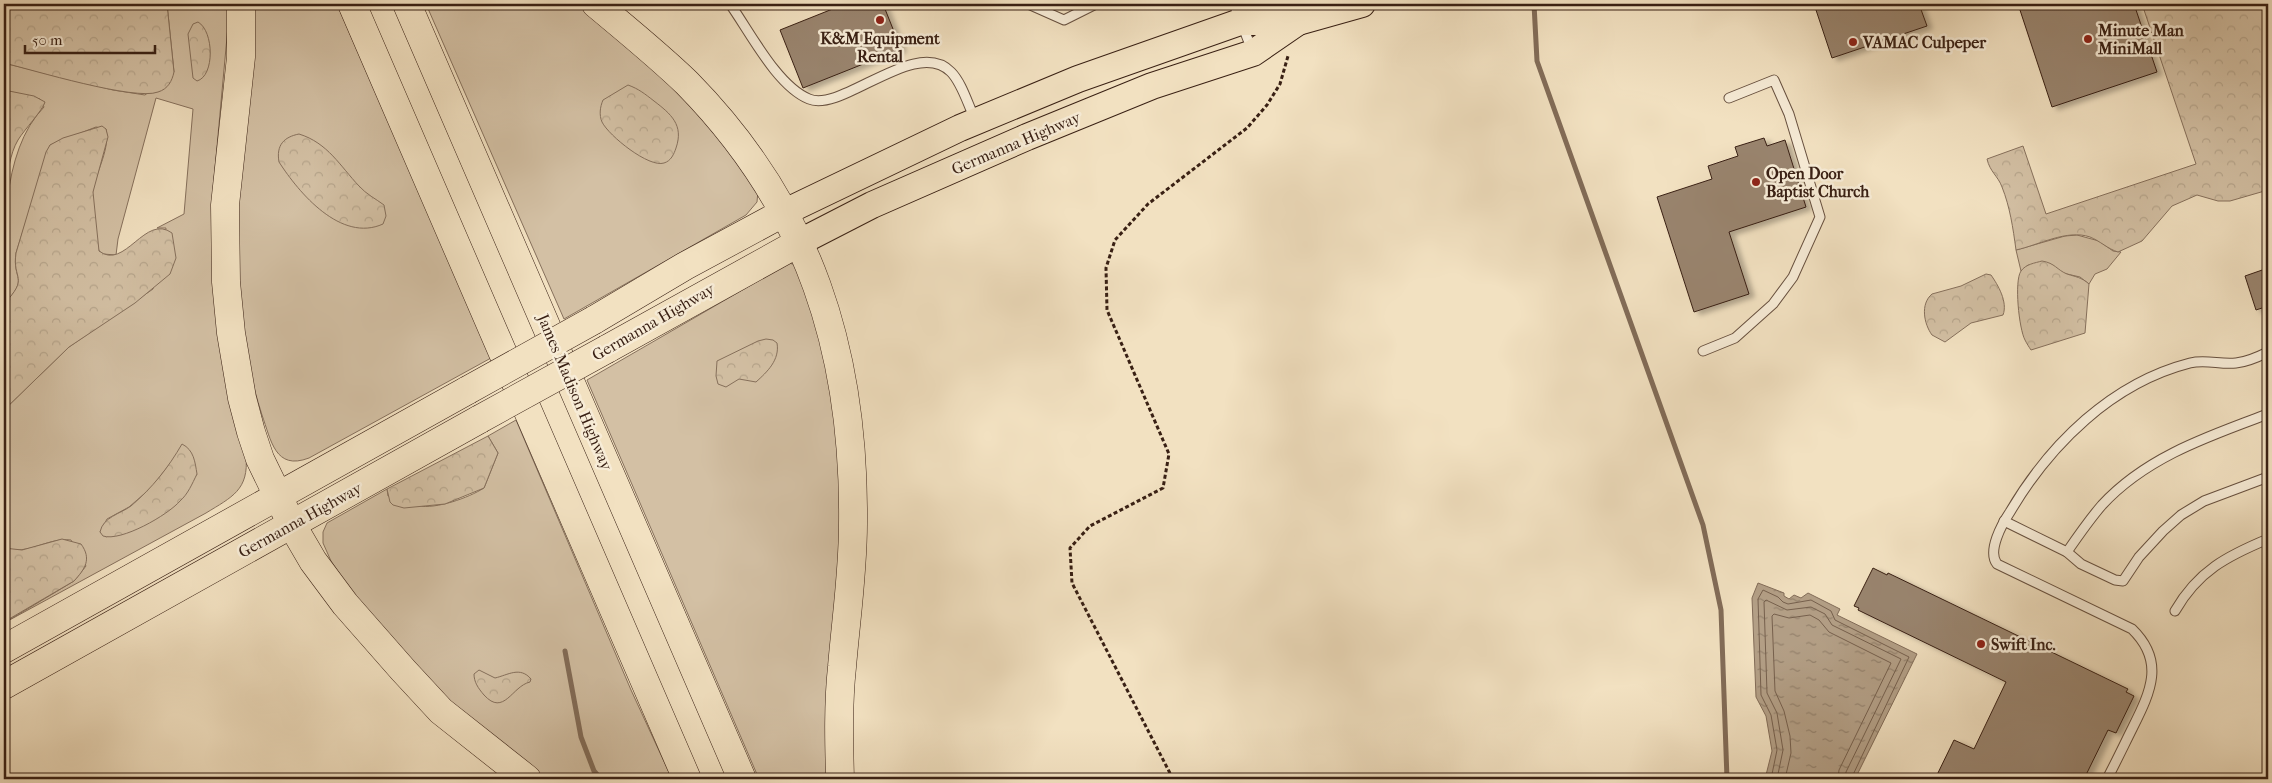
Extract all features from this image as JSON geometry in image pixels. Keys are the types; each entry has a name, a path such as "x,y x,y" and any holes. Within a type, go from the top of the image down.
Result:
{"highway":[{"path":"241,4 241,57 225,205 226,282 231,333 242,398 260,458 292,525 313,561 345,604 402,670 441,710 527,779"},
{"path":"352,4 687,779"},
{"name":"James Madison Highway","path":"407,4 742,779"},
{"path":"596,4 650,48 688,84 722,123 761,173 785,212 800,242 818,289 840,366 848,416 853,470 853,526 839,724 840,779"},
{"name":"Germanna Highway","path":"4,649 277,495 594,320 685,266 785,212"},
{"name":"Germanna Highway","path":"4,685 800,242"}],"main road":[{"name":"Germanna Highway","path":"800,242 872,205 1027,137 1152,86 1253,53 1298,22 1362,4"},
{"name":"Germanna Highway","path":"785,212 865,172 976,122 1237,13 1298,22"}],"lane":[{"path":"730,4 780,79 796,92 811,100 826,101 898,69 927,62 939,64 951,72 976,122"},
{"path":"1028,4 1064,20 1096,4"},
{"path":"1237,13 1253,53"},
{"path":"1703,351 1735,338 1773,304 1793,277 1820,217 1789,114 1774,80 1730,98"},
{"path":"2107,779 2148,698 2152,679 2152,664 2149,652 2142,640 2132,629 1997,564 1993,560 1993,554 2004,521 2027,482 2048,457 2095,412 2122,393 2191,363 2236,363 2268,352"},
{"path":"2067,552 2102,505 2140,473 2197,440 2268,414"},
{"path":"2004,521 2067,552 2081,564 2115,580 2122,581 2139,557 2163,530 2181,515 2204,501 2268,478"},
{"path":"2175,611 2186,591 2205,573 2226,558 2268,539"}],"path":[{"path":"1173,779 1072,583 1070,548 1090,526 1164,488 1167,473 1169,454 1107,310 1106,268 1115,240 1148,204 1247,128 1267,105 1280,84 1298,22"}],"green space":[{"path":"4,4 167,4 174,72 172,78 167,87 161,91 146,94 83,84 4,63"},
{"path":"167,4 230,4 213,190 246,456 245,477 242,485 231,497 206,513 4,623 74,581 86,566 71,540 54,541 21,550 4,548 4,410 69,347 153,289 166,228 157,228 184,214 193,109 156,98 118,239 116,255 103,254 99,251 92,212 93,189 105,152 106,129 96,127 50,145 16,253 15,262 18,283 12,295 4,304 5,226 12,172 19,148 30,126 44,107 40,99 4,90 4,63 113,90 145,95 174,72","holes":["169,465 197,474 180,501 106,537 100,532 107,519 129,507 151,488"]},
{"path":"252,4 337,4 491,358 309,458 298,461 282,457 276,451 268,434 249,365 241,314 237,262 237,211 239,159"},
{"path":"426,4 582,4 612,26 702,113 758,191 757,202 746,215 564,319"},
{"path":"2142,4 2268,4 2268,190 2230,201 2218,201 2197,195 2172,206 2142,241 2118,252 2090,237 2081,235 2063,236 2016,250 2005,195 1987,159 2023,146 2046,214 2196,164"},
{"path":"198,22 207,34 210,53 207,71 197,81 193,78 188,34 193,24"},
{"path":"628,85 651,98 671,116 677,126 678,140 676,148 670,159 664,163 649,161 630,150 602,122 600,111 603,100"},
{"path":"4,90 34,96 45,102 15,146 4,189"},
{"path":"102,126 106,129 108,137 93,192 99,251 108,255 118,254 144,235 153,230 162,229 172,233 176,258 170,274 135,303 69,347 4,410 4,304 12,295 18,283 15,262 16,253 46,152 50,145 63,138"},
{"path":"299,134 326,149 362,189 384,205 386,216 383,224 367,228 352,227 337,221 323,212 310,200 287,174 279,162 278,156 282,143 289,137"},
{"path":"2077,235 2099,241 2113,251 2121,252 2107,269 2095,274 2089,284 2080,277 2028,265 2021,271 2016,250 2065,236"},
{"path":"2042,261 2050,263 2067,274 2089,284 2085,333 2031,350 2025,340 2021,326 2018,284 2021,271 2025,267"},
{"path":"789,263 796,265 805,281 842,426 835,779 759,779 587,380"},
{"path":"1986,274 1991,275 2002,294 2003,315 1971,323 1945,342 1932,335 1925,320 1925,308 1928,298 1932,294 1961,286"},
{"path":"766,339 777,343 777,355 772,365 756,382 739,379 726,387 718,384 716,376 717,361"},
{"path":"516,420 631,690 672,779 539,779 457,713 354,595 331,561 323,543 323,532 327,523 387,489 388,496 418,506 434,506 452,502 484,488 498,453 488,436"},
{"path":"488,436 498,453 484,488 445,504 404,508 393,505 390,502 387,489"},
{"path":"182,444 189,450 195,461 197,474 190,489 183,498 174,507 144,526 121,535 103,536 100,532 108,519 131,506 146,492 166,469"},
{"path":"62,539 81,544 87,559 84,568 74,581 4,622 4,548 22,550"},
{"path":"479,670 495,678 518,672 527,675 531,679 530,682 518,689 503,702 497,703 484,695 477,685 474,674"}],"water":[{"path":"1758,583 1784,593 1784,596 1789,599 1794,595 1801,598 1808,593 1840,609 1837,615 1917,654 1855,779 1765,779 1772,751 1766,716 1756,697 1752,598"}],"building":[{"path":"845,4 883,4 901,49 803,88 780,30"},
{"name":"VAMAC Culpeper","path":"1814,4 1919,4 1927,26 1832,58"},
{"name":"Minute Man MiniMall","path":"2018,4 2134,4 2157,72 2052,107"},
{"path":"1764,138 1767,146 1785,140 1806,207 1729,232 1749,294 1694,312 1657,197 1712,179 1708,166 1738,156 1735,147"},
{"path":"2268,268 2268,306 2256,310 2245,276"},
{"name":"Swift Inc.","path":"1873,568 1887,575 1888,573 2128,689 2126,692 2134,696 2116,733 2108,730 2084,779 1935,779 1954,740 1974,749 2006,682 1858,610 1859,608 1854,606"}],"waterway":[{"path":"1534,4 1537,61 1703,525 1721,610 1727,779"},
{"path":"565,651 581,737 594,771 601,779"}],"place":[{"name":"K&M Equipment Rental","path":"880,20"},
{"name":"Minute Man MiniMall","path":"2088,39"},
{"name":"VAMAC Culpeper","path":"1853,42"},
{"name":"Open Door Baptist Church","path":"1756,182"},
{"name":"Swift Inc.","path":"1981,644"}]}
